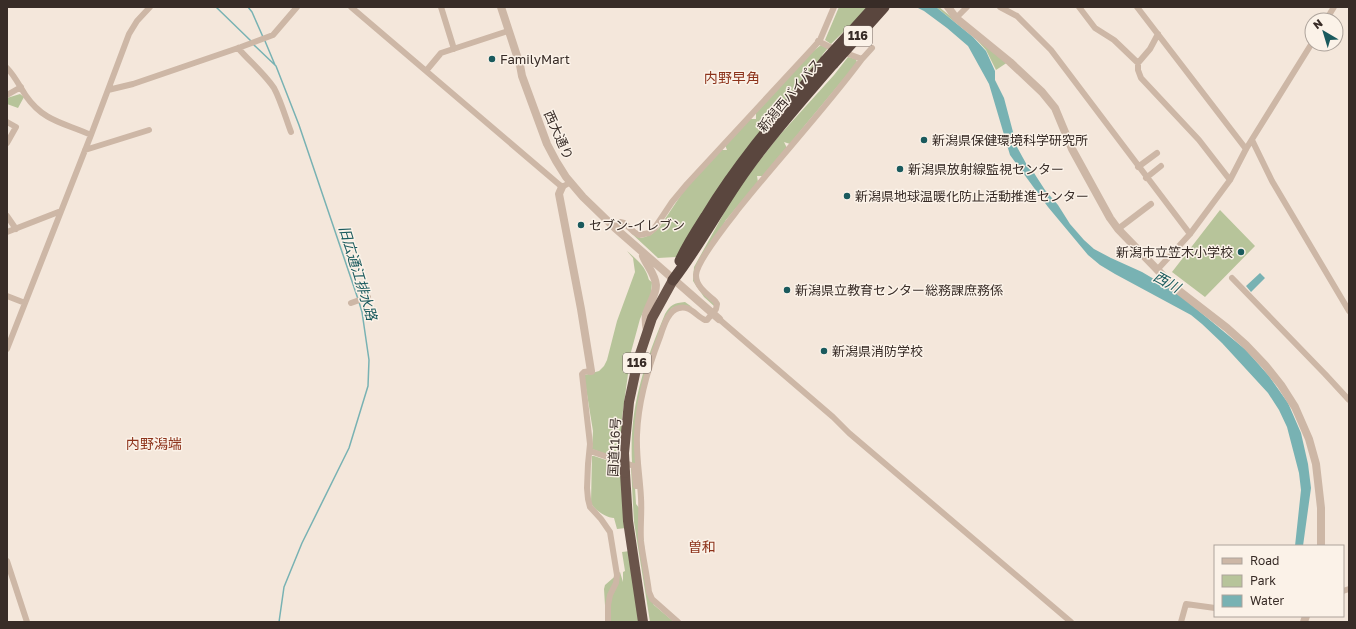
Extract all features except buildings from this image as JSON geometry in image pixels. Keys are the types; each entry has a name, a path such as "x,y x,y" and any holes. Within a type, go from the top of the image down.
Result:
{"highway":[{"name":"新潟西バイパス","path":"673,280 687,262 718,205 874,7"},
{"name":"新潟西バイパス","path":"829,63 884,7"},
{"name":"国道116号","path":"643,622 628,521 624,453 629,402 638,360 652,318 673,280"}],"street":[{"path":"7,349 129,34 137,21 150,7"},
{"path":"108,90 134,84 240,48 273,35 297,7"},
{"path":"441,7 454,49"},
{"name":"西大通り","path":"501,7 520,65 522,76 547,144 560,168 583,197 615,228 716,316"},
{"path":"615,228 620,222 624,223 639,235 649,233 654,229 672,202 687,184 818,41 834,7"},
{"path":"948,7 956,18 1015,67 1042,92 1055,108 1072,149 1110,218 1118,229 1174,287 1227,328 1246,345 1281,385 1295,407 1310,439 1316,464 1321,508 1321,545"},
{"path":"956,18 967,7"},
{"path":"1000,7 1017,16 1051,50 1146,178 1190,234"},
{"path":"1079,7 1095,28 1114,40 1138,63"},
{"path":"1137,7 1246,149"},
{"path":"356,8 426,71 562,187"},
{"path":"426,71 441,53 508,31"},
{"path":"1158,34 1150,50 1138,63 1138,70 1141,78 1199,140 1230,180"},
{"path":"818,41 862,59"},
{"path":"240,48 248,60 260,71 274,89 292,132"},
{"path":"872,48 727,223 699,266 696,274 700,287 717,304 716,316 833,417 849,433 1071,622"},
{"path":"1156,270 1190,234 1230,180 1246,149 1306,52"},
{"path":"7,68 26,96 42,114 56,122 91,135"},
{"path":"7,95 21,87"},
{"path":"7,122 16,127 7,143"},
{"path":"85,150 149,130"},
{"path":"1252,140 1272,181 1349,311"},
{"path":"1138,167 1157,153"},
{"path":"1146,178 1161,166"},
{"path":"571,182 562,187 559,194 582,309 591,371 584,372 582,374 589,430 590,451 588,464 588,499 590,507 601,519 612,535 617,575 616,583 610,595 608,604 608,622"},
{"path":"1118,229 1151,204"},
{"path":"7,232 61,211"},
{"path":"7,216 16,229"},
{"path":"642,252 653,274 656,285 653,298 646,314 645,323 647,332"},
{"path":"1232,278 1349,400"},
{"path":"7,296 25,303"},
{"path":"351,303 368,297"},
{"path":"678,622 652,599 649,592 641,540 641,497 637,436 638,421 653,356 661,334 672,312 678,308 684,307 690,309 705,320 716,316"},
{"path":"590,451 634,466 637,498 641,497"},
{"path":"7,561 27,622"},
{"path":"1181,622 1186,604 1214,608"}],"green space":[{"path":"839,7 869,7 831,44 825,40"},
{"path":"936,7 939,7 1008,62 996,70 986,50 976,39"},
{"path":"821,45 828,48 817,65 676,257 658,258 631,233 640,238 652,234 659,228 685,189 721,150 727,150 725,145 750,119 756,119 756,113 812,52"},
{"path":"848,57 856,59 857,63 790,144 784,142 787,148 763,176 757,176 758,182 726,220 694,277 715,304 714,306 704,297 693,281 694,267 739,187 778,137 834,75"},
{"path":"20,94 24,97 18,108 7,104 7,98"},
{"path":"1220,210 1255,246 1205,297 1172,272"},
{"path":"627,251 641,264 649,280 652,282 651,295 640,319 631,352 622,418 622,460 592,449 593,431 584,376 599,371 607,360 617,321 635,272 633,258"},
{"path":"685,302 692,307 684,305 672,308 639,401 637,465 632,463 633,423 645,369 665,314 673,305"},
{"path":"592,456 621,465 626,528 617,529 614,518 608,517 601,513 591,503"},
{"path":"631,468 634,470 636,504 640,509 650,598 654,605 674,622 650,622 634,522"},
{"path":"630,551 641,622 606,622 605,585 620,572 623,582 623,572 625,571 622,552"}],"water":[{"path":"916,7 936,7 973,37 986,51 995,71 995,80 1004,98 1017,147 1028,167 1058,205 1070,224 1084,240 1094,249 1142,272 1176,292 1246,350 1269,376 1288,403 1301,433 1308,464 1311,488 1303,545 1295,545 1301,490 1299,473 1287,427 1279,410 1268,393 1222,343 1191,315 1115,274 1100,265 1088,255 1048,207 1010,155 989,84 968,46 924,11"},
{"path":"1260,273 1265,278 1251,292 1246,286"}],"waterway":[{"name":"旧広通江排水路","path":"216,7 251,41"},
{"name":"旧広通江排水路","path":"248,7 252,12 263,37"},
{"name":"旧広通江排水路","path":"265,41 275,65"},
{"name":"旧広通江排水路","path":"253,44 276,66 299,125 358,299"},
{"name":"旧広通江排水路","path":"279,622 284,587 302,543 349,448 368,386 369,360 362,312 359,302"}],"place":[{"name":"FamilyMart","path":"492,59"},
{"name":"新潟県保健環境科学研究所","path":"924,140"},
{"name":"新潟県放射線監視センター","path":"900,169"},
{"name":"新潟県地球温暖化防止活動推進センター","path":"847,196"},
{"name":"セブン-イレブン","path":"581,225"},
{"name":"新潟市立笠木小学校","path":"1241,252"},
{"name":"新潟県立教育センター総務課庶務係","path":"787,290"},
{"name":"新潟県消防学校","path":"824,351"}],"district":[{"name":"内野早角","path":"732,78"},
{"name":"内野潟端","path":"154,444"},
{"name":"曽和","path":"702,547"}],"water label":[{"name":"西川","path":"1167,282"}]}
